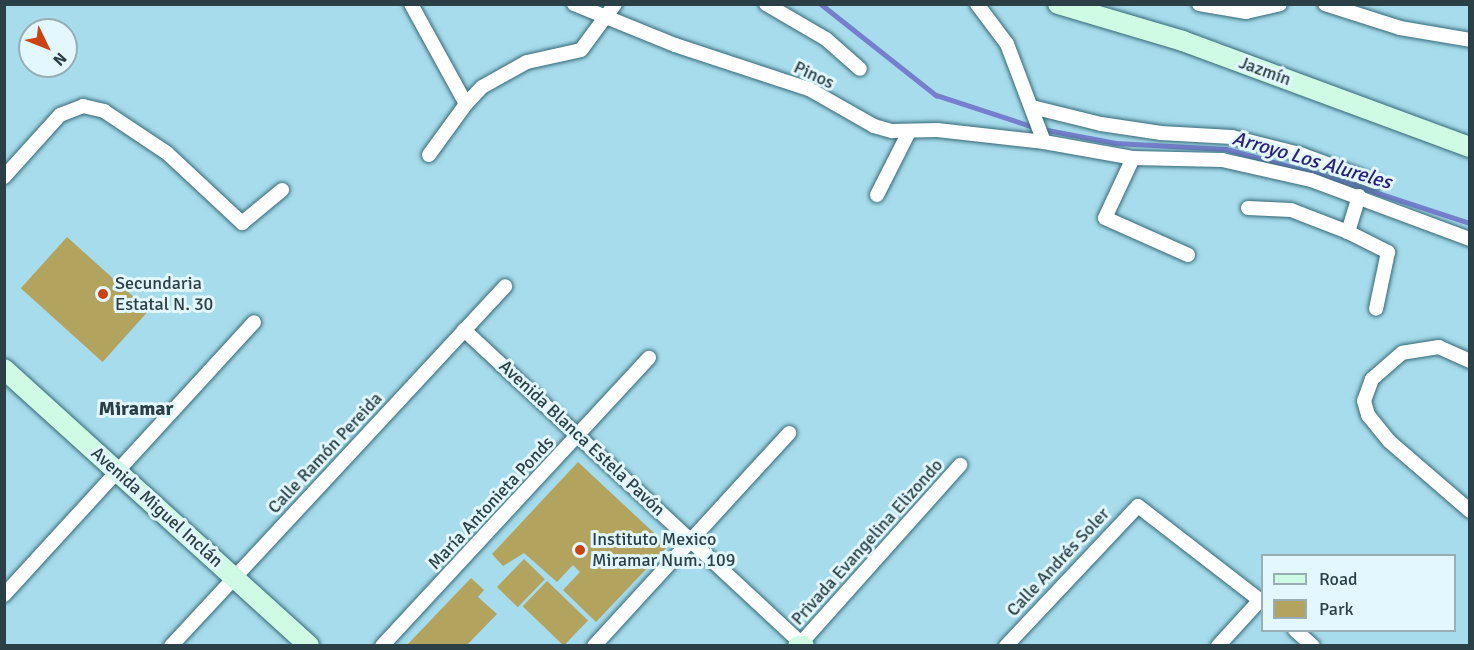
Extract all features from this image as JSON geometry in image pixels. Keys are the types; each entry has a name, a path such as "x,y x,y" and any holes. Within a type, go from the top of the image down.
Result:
{"main road":[{"name":"Jazmín","path":"1058,4 1183,41 1470,147"},
{"name":"Avenida Miguel Inclán","path":"4,369 309,645"}],"street":[{"path":"411,4 466,104"},
{"name":"Pinos","path":"574,4 606,20 809,88 874,126 909,132 936,130 1043,140 1134,158 1222,160 1311,180 1470,239"},
{"path":"429,155 466,104 482,87 527,62 581,50 606,20 615,4"},
{"path":"766,4 826,39 860,69"},
{"path":"977,4 1007,44 1043,140"},
{"path":"1199,4 1246,12 1280,4"},
{"path":"1325,4 1400,28 1470,40"},
{"path":"4,177 60,115 83,106 104,111 167,153 242,223 282,190"},
{"path":"1032,107 1101,124 1161,133 1232,137 1303,155 1376,182"},
{"path":"877,195 909,132"},
{"path":"1134,158 1105,218 1188,255"},
{"path":"1348,232 1359,196"},
{"path":"1248,208 1291,210 1348,232 1388,252 1376,309"},
{"name":"Calle Ramón Pereida","path":"171,645 505,286"},
{"path":"4,595 254,322"},
{"name":"Avenida Blanca Estela Pavón","path":"464,330 692,539 801,645"},
{"path":"1470,361 1439,347 1402,353 1372,379 1364,401 1368,415 1389,441 1470,511"},
{"name":"María Antonieta Ponds","path":"382,645 649,358"},
{"path":"594,645 789,433"},
{"name":"Privada Evangelina Elizondo","path":"801,645 960,465"},
{"name":"Calle Andrés Soler","path":"1006,645 1138,506 1261,601"},
{"path":"1218,645 1261,601"},
{"path":"1297,632 1313,645"}],"green space":[{"path":"67,237 149,311 103,362 21,288"},
{"path":"578,462 668,546 596,622 563,590 580,572 573,565 557,582 524,553 503,566 492,554"},
{"path":"524,559 545,579 518,607 497,587"},
{"path":"471,578 484,590 478,597 497,614 467,645 407,645"},
{"path":"547,581 588,621 564,646 523,606"}],"waterway":[{"name":"Arroyo Los Alureles","path":"821,4 936,95 1034,127"},
{"name":"Arroyo Los Alureles","path":"1042,129 1116,143 1226,149 1329,177 1470,223"}],"place":[{"name":"Secundaria Estatal N. 30","path":"103,294"},
{"name":"Instituto Mexico Miramar Num. 109","path":"580,550"}],"district":[{"name":"Miramar","path":"136,408"}]}
